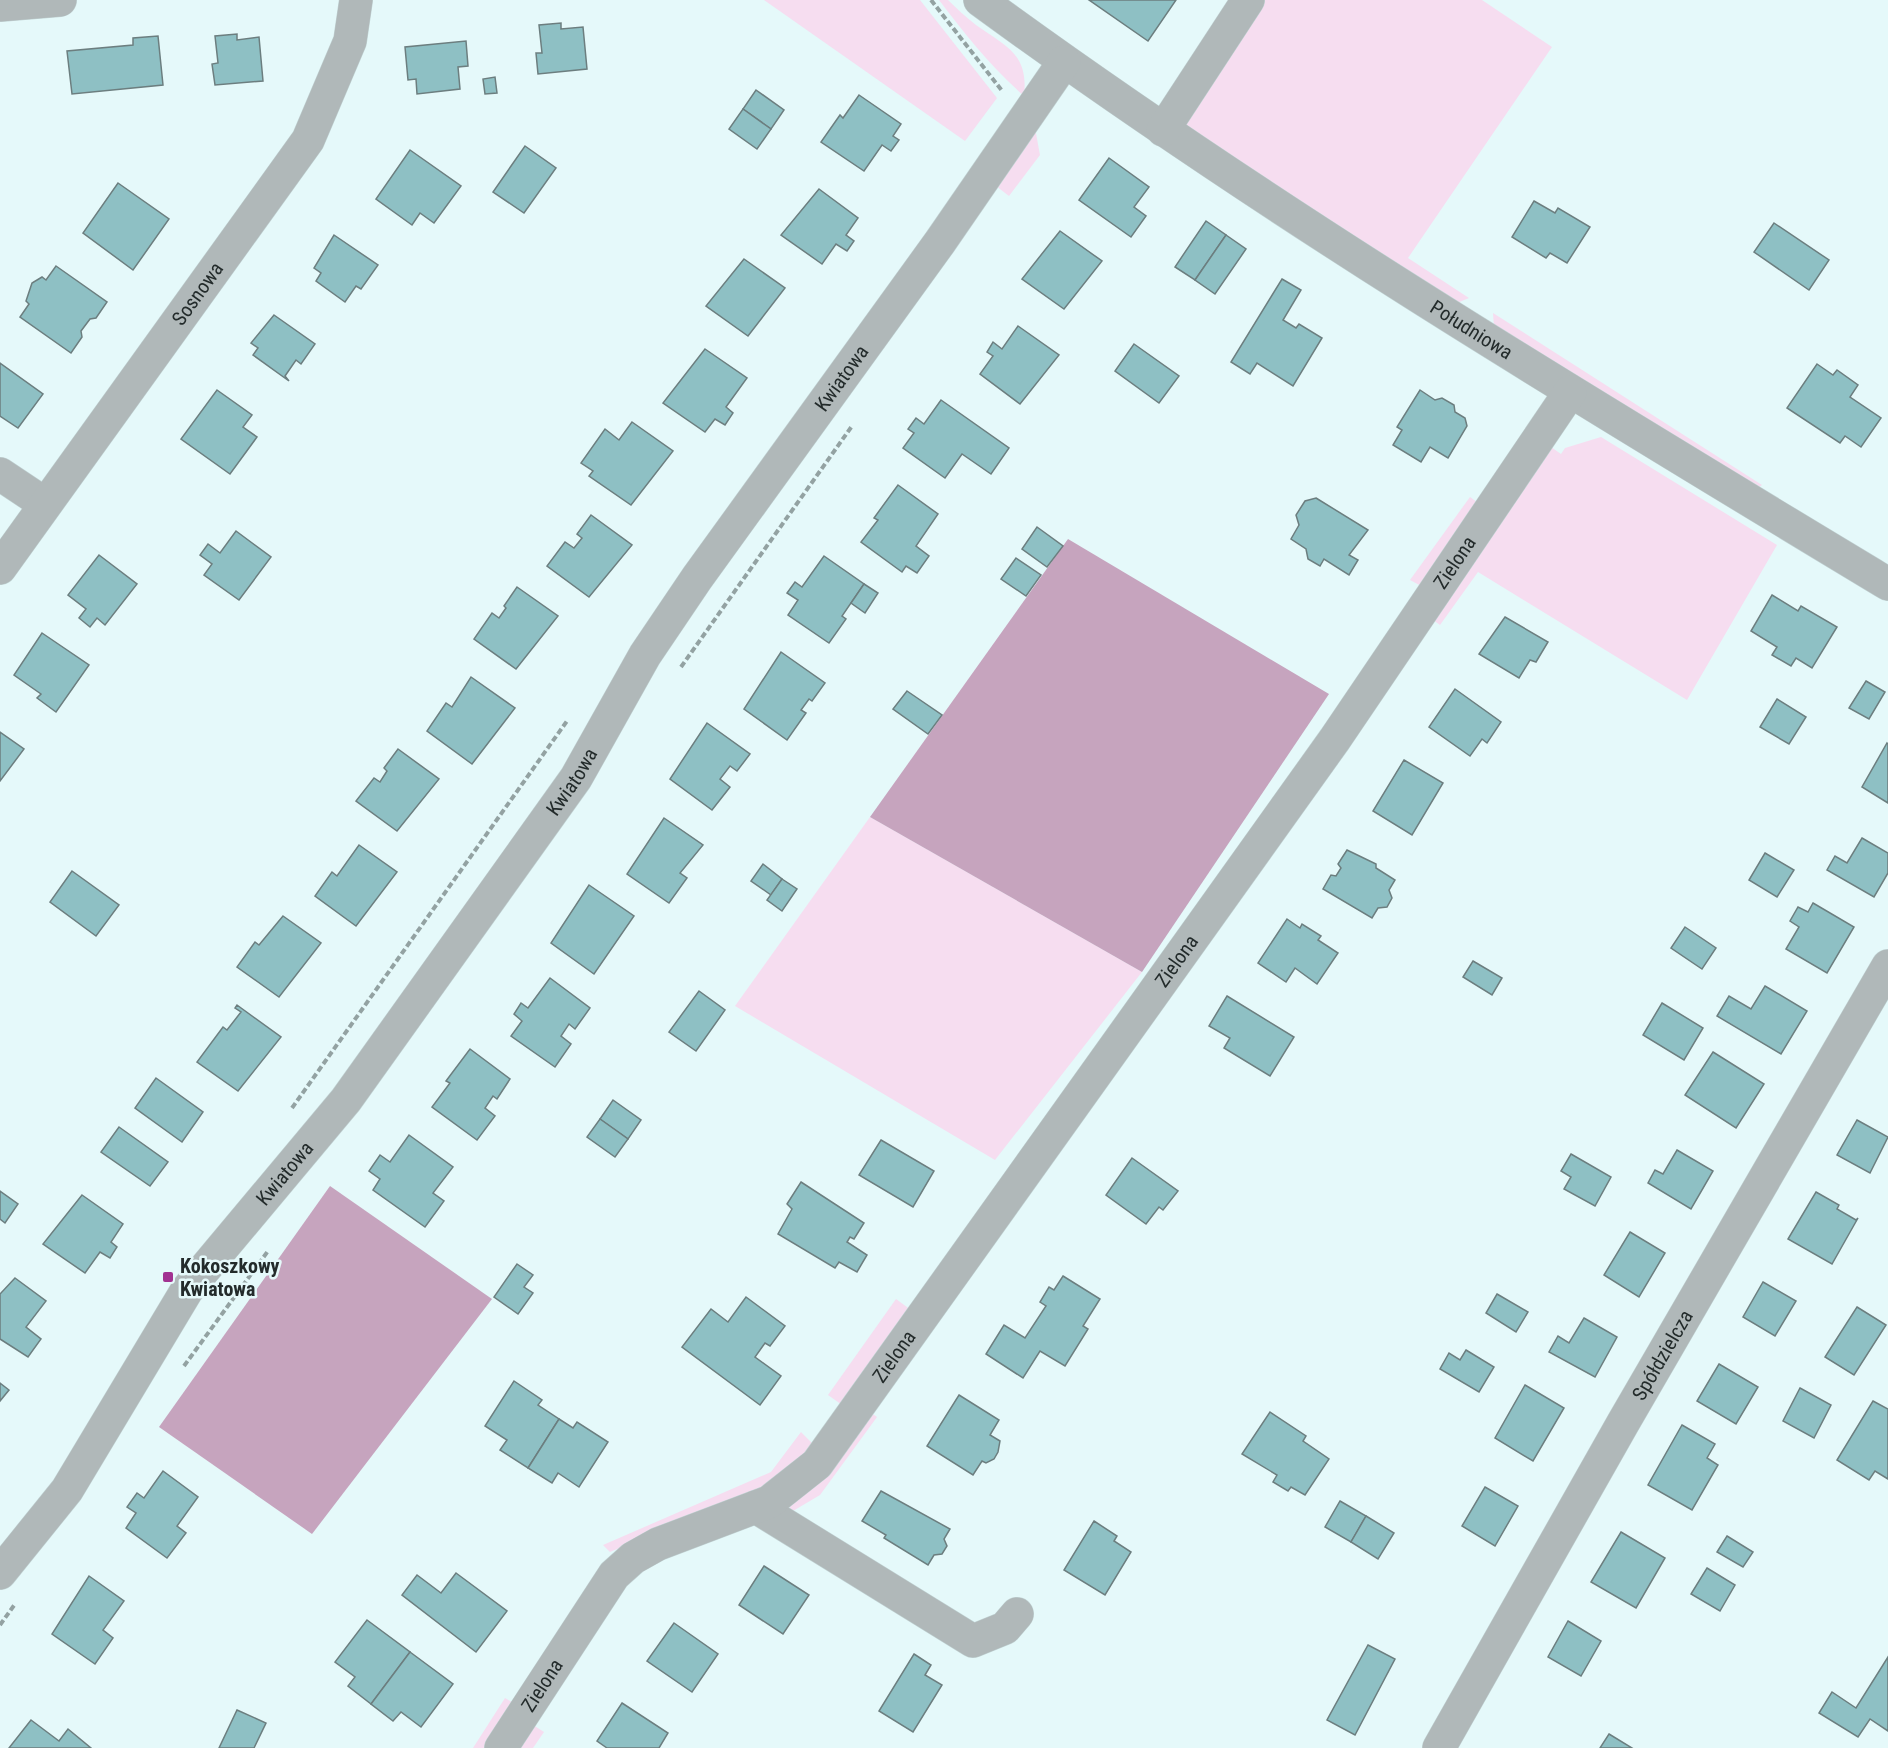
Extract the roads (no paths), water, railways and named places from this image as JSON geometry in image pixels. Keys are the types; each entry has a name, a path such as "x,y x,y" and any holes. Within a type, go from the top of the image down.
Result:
{"street":[{"path":"0,5 60,0"},
{"name":"Sosnowa","path":"0,568 308,140 350,41 356,0"},
{"path":"980,0 1064,62"},
{"path":"1163,130 1248,0"},
{"name":"Południowa","path":"1064,62 1282,209 1570,392 1888,584"},
{"name":"Kwiatowa","path":"0,1573 67,1490 187,1290 346,1100 569,788 645,655 697,578 939,242 1064,62"},
{"name":"Zielona","path":"501,1748 614,1575 633,1558 658,1544 769,1502 817,1464 1335,739 1570,392"},
{"path":"0,474 45,504"},
{"name":"Spółdzielcza","path":"1439,1748 1617,1433 1888,966"},
{"path":"756,1507 973,1641 1005,1628 1017,1614"}],"place":[{"name":"Kokoszkowy Kwiatowa","path":"168,1277"}]}
